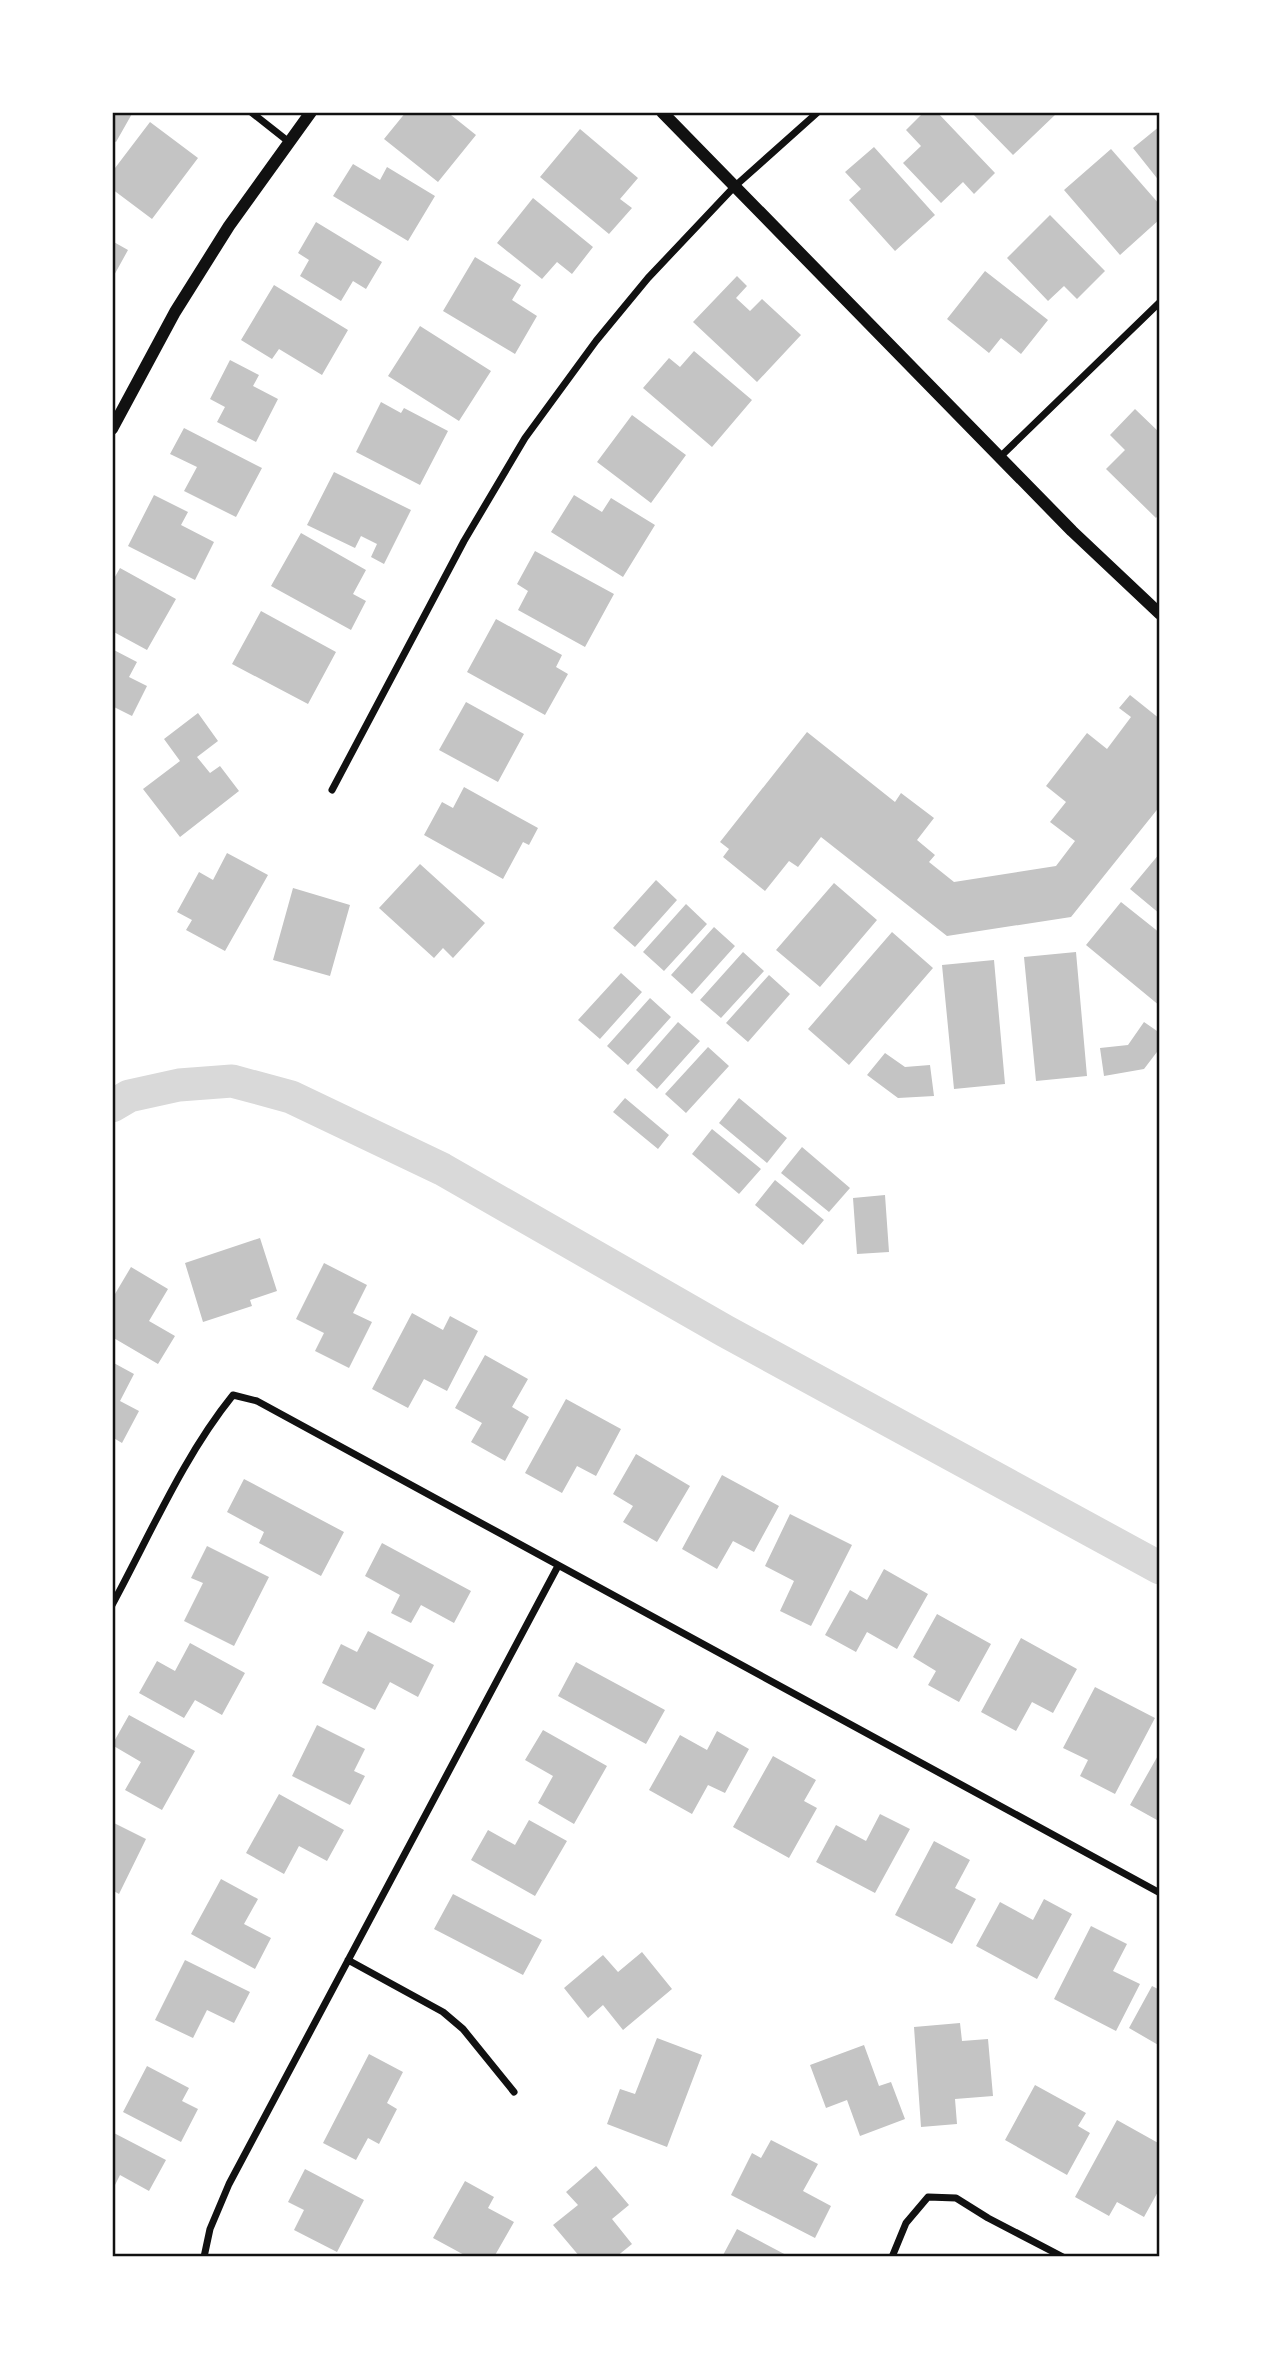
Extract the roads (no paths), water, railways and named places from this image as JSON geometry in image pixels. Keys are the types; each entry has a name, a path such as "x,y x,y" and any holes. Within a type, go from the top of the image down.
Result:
{"street":[{"path":"251,112 289,142"},
{"path":"112,429 175,312 229,226 311,112"},
{"path":"662,112 1072,531 1160,614"},
{"path":"332,790 464,541 525,438 596,341 639,289 734,187 818,112"},
{"path":"1000,457 1160,302"},
{"path":"112,1605 199,1441 233,1395 257,1401 1160,1893"},
{"path":"204,2257 210,2229 229,2184 558,1566"},
{"path":"348,1961 443,2012 463,2029 514,2092"},
{"path":"892,2257 906,2223 928,2197 956,2198 1063,2257"}],"waterway":[{"path":"112,1106 129,1096 179,1085 232,1081 291,1097 442,1169 725,1331 1160,1568"}]}
